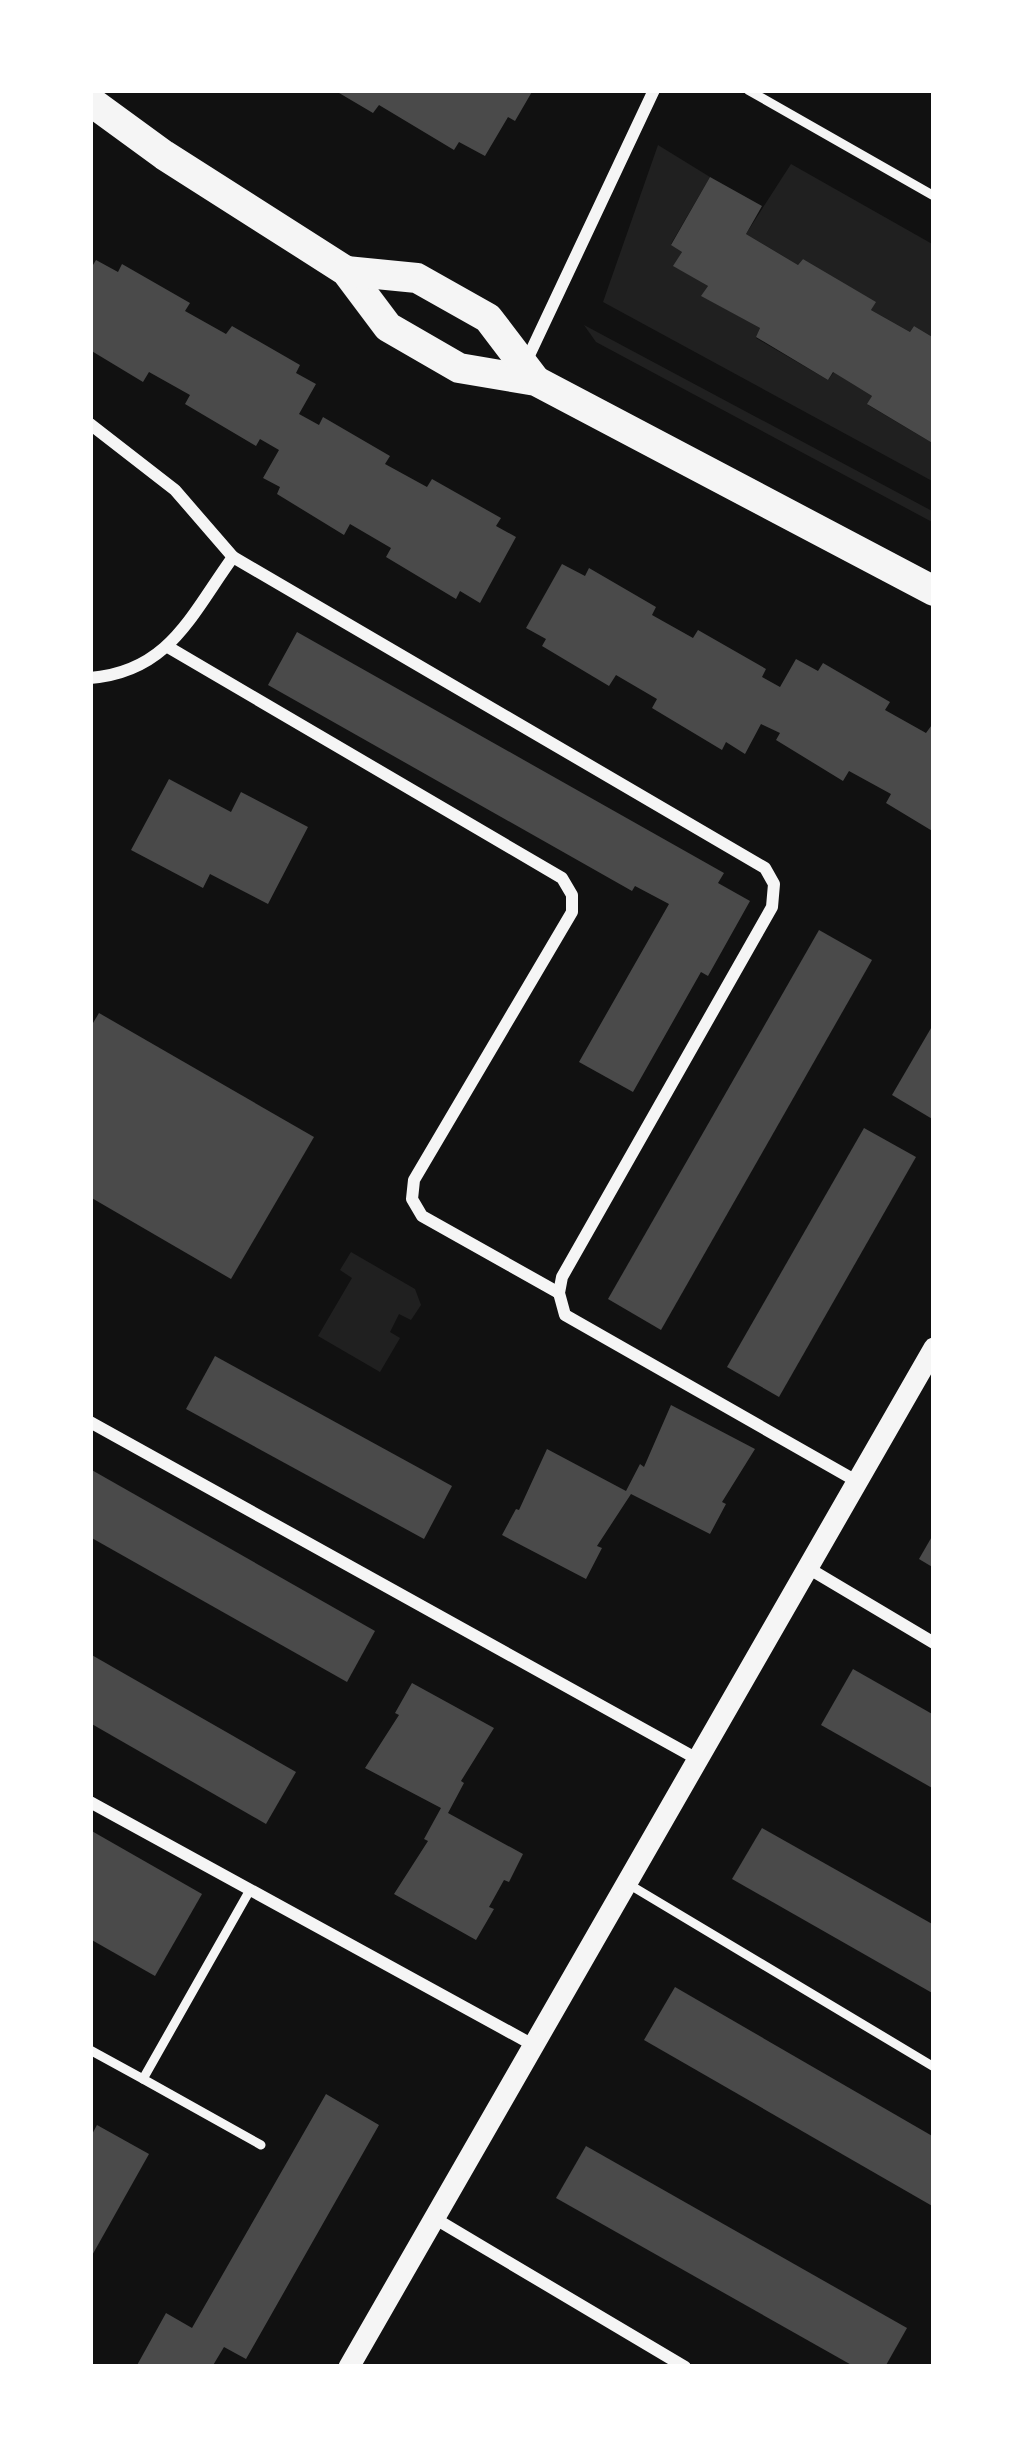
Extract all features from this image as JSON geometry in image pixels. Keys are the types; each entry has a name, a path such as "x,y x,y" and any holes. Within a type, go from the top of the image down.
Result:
{"main road":[{"path":"90,100 203,181 346,272 388,327 459,368 530,373 934,591"},
{"path":"346,272 417,278 488,317 530,373"}],"street":[{"path":"530,373 654,90"},
{"path":"90,424 175,490 233,557 765,868 774,884 772,907 562,1277 559,1293 565,1315 858,1482"},
{"path":"90,678 122,675 168,647 233,557"},
{"path":"168,647 562,878 572,895 572,912 414,1180 412,1198 422,1216 559,1293"},
{"path":"350,2367 934,1348"},
{"path":"90,1422 699,1760"},
{"path":"808,1568 934,1643"},
{"path":"90,1802 535,2046"},
{"path":"434,2218 685,2367"}],"lane":[{"path":"748,90 934,196"},
{"path":"626,1883 934,2067"},
{"path":"143,2079 250,1890"},
{"path":"90,2050 261,2144"}],"shaded area":[{"path":"658,145 710,177 671,244 682,252 674,266 708,286 702,296 760,328 756,338 828,380 834,372 872,396 868,405 934,444 934,482 603,302"},
{"path":"791,164 934,245 934,338 914,326 910,332 871,310 875,302 803,259 798,265 746,234"},
{"path":"584,325 934,512 934,523 596,342"},
{"path":"351,1252 415,1289 421,1305 411,1320 399,1314 390,1332 400,1338 380,1372 318,1336 352,1278 340,1270"}],"building":[{"path":"334,90 533,90 515,121 508,117 485,156 459,142 454,150 379,105 373,113"},
{"path":"710,177 762,206 746,234 798,265 803,259 876,302 871,310 910,332 914,326 934,338 934,444 867,404 872,396 833,372 828,380 756,337 760,328 701,296 708,286 673,266 682,252 671,245"},
{"path":"96,260 118,272 122,264 190,303 185,311 226,334 232,326 300,365 296,373 316,384 299,414 319,425 323,417 390,456 385,464 427,487 432,479 501,518 496,526 516,537 480,603 460,591 456,599 386,557 391,548 350,524 344,535 277,494 280,487 263,478 279,450 260,439 256,446 185,404 190,395 149,372 143,382 90,350 90,270"},
{"path":"562,564 585,576 589,568 656,607 652,615 693,638 698,630 766,669 762,677 780,687 796,659 818,671 823,663 890,702 885,710 926,733 934,722 934,832 886,803 891,794 849,771 843,781 776,740 780,733 761,724 745,754 726,742 722,750 652,708 657,699 616,675 609,686 542,646 546,639 526,628"},
{"path":"297,632 724,873 718,883 750,901 708,976 701,972 633,1092 579,1062 669,904 635,886 632,891 268,685"},
{"path":"169,779 231,812 241,792 308,827 268,904 210,874 203,888 131,850"},
{"path":"819,930 872,960 661,1330 608,1299"},
{"path":"99,1013 314,1137 231,1279 90,1197 90,1028"},
{"path":"934,1023 934,1120 892,1095"},
{"path":"864,1128 916,1157 779,1397 727,1367"},
{"path":"215,1356 452,1486 424,1539 186,1409"},
{"path":"671,1405 755,1449 722,1502 726,1504 710,1534 631,1494 597,1546 602,1548 586,1579 502,1535 547,1449 626,1491 640,1464 644,1467"},
{"path":"90,1469 375,1631 347,1682 90,1537"},
{"path":"934,1533 934,1568 919,1559"},
{"path":"90,1654 296,1772 266,1824 90,1723"},
{"path":"853,1669 934,1715 934,1789 821,1725"},
{"path":"412,1683 494,1728 461,1781 448,1813 523,1854 489,1907 494,1909 476,1940 394,1894 428,1841 424,1839 441,1808 365,1768 399,1715 395,1713"},
{"path":"762,1828 934,1925 934,1994 732,1879"},
{"path":"90,1830 202,1894 155,1976 90,1939"},
{"path":"675,1987 934,2137 934,2207 644,2040"},
{"path":"326,2094 379,2125 246,2359 224,2347 212,2367 136,2367 166,2313 192,2328"},
{"path":"97,2125 149,2154 90,2259 90,2138"},
{"path":"586,2146 907,2328 885,2367 855,2367 556,2198"}]}
